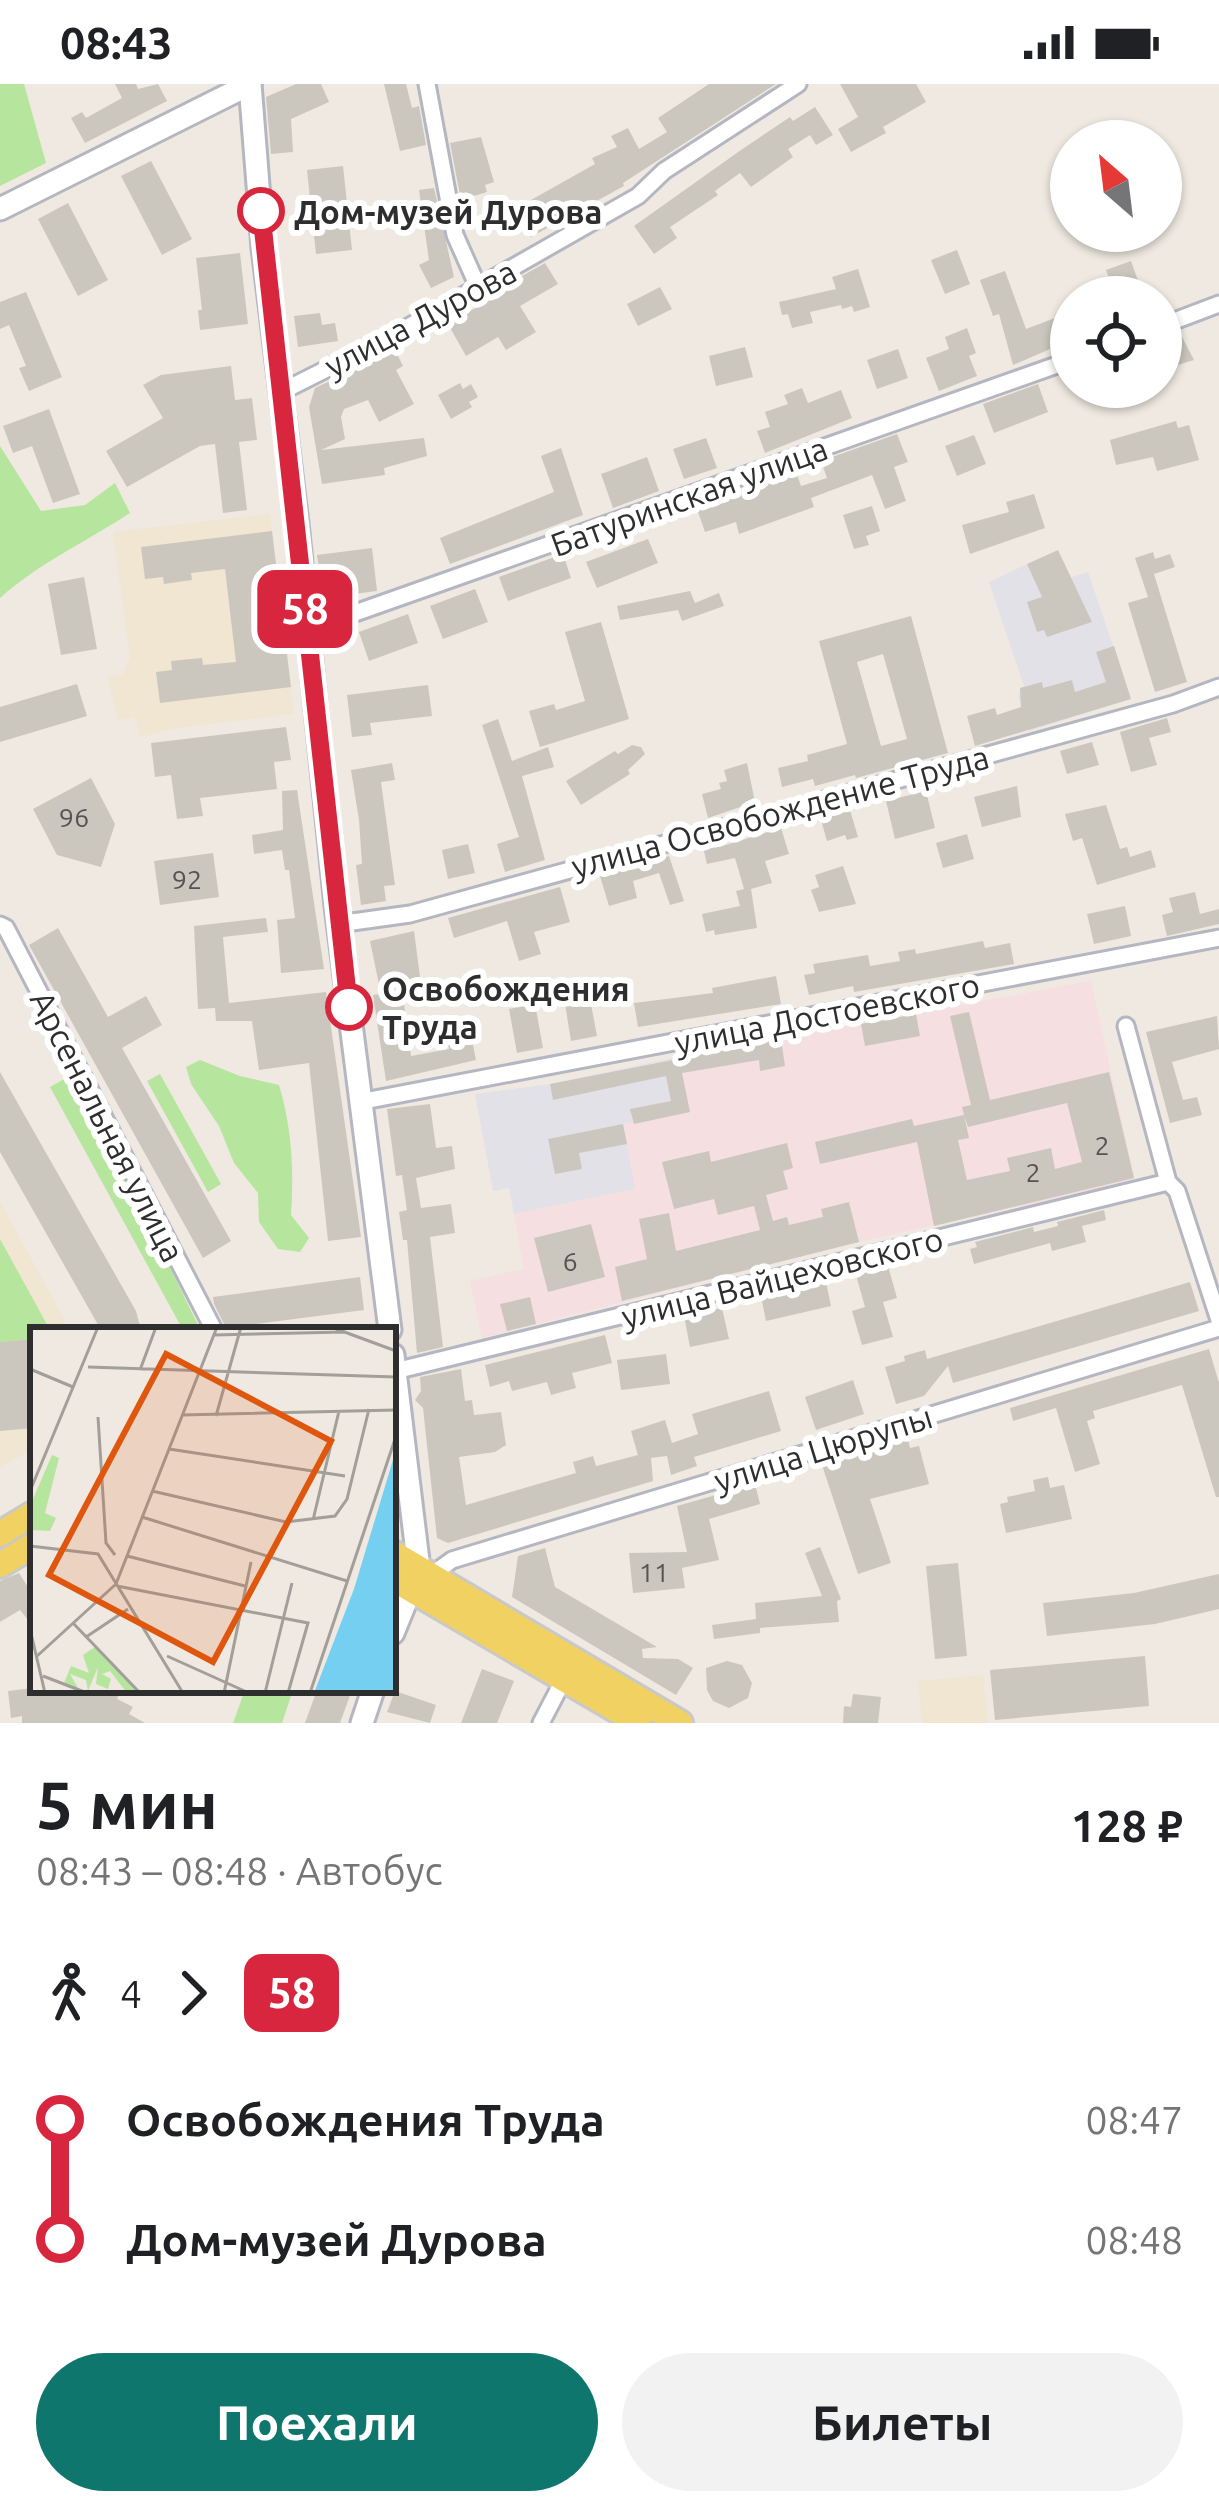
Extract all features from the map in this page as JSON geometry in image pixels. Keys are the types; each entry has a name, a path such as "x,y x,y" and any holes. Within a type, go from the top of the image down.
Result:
{"main road":[{"path":"0,1534 30,1516"},
{"path":"0,1565 30,1547"},
{"path":"413,1578 639,1723"},
{"path":"413,1578 680,1723"}],"street":[{"path":"0,208 250,84 262,248 338,924 390,1327"},
{"path":"427,84 455,235 478,289"},
{"name":"улица Дурова","path":"281,392 478,289 638,196 664,171 798,84"},
{"path":"1182,318 1219,304"},
{"name":"Батуринская улица","path":"307,630 1050,367"},
{"name":"улица Освобождение Труда","path":"338,924 410,914 1173,704 1219,687"},
{"name":"Арсенальная улица","path":"0,925 6,928 212,1327"},
{"name":"улица Достоевского","path":"364,1101 1219,938"},
{"path":"1126,1026 1168,1182 1177,1191 1219,1324"},
{"name":"улица Вайцеховского","path":"396,1375 1168,1182"},
{"name":"улица Цюрупы","path":"413,1578 452,1560 1219,1324"},
{"path":"396,1396 413,1578 396,1625"},
{"path":"541,1723 564,1679"},
{"path":"362,1723 372,1693"}],"shaded area":[{"path":"270,514 294,714 175,728 141,737 134,717 118,720 108,677 123,674 130,657 113,532"},
{"path":"1027,564 1038,588 1088,572 1131,699 1029,731 1018,696 1024,686 989,582"},
{"path":"1091,981 1135,1181 859,1242 482,1338 470,1281 524,1269 514,1214 635,1189 623,1124 689,1112 678,1057"},
{"path":"678,1057 690,1112 624,1124 636,1189 514,1214 509,1188 493,1191 475,1094 550,1084"},
{"path":"0,1202 65,1327 30,1327 30,1451 0,1467"},
{"path":"983,1675 988,1723 922,1723 918,1681"}],"green space":[{"path":"0,84 24,84 46,163 0,186"},
{"path":"0,446 41,511 85,505 115,483 130,513 0,598"},
{"path":"200,1060 279,1085 291,1149 291,1215 309,1238 300,1252 278,1249 259,1222 258,1193 234,1163 219,1126 191,1084 186,1067"},
{"path":"75,1073 200,1327 181,1327 50,1087"},
{"path":"160,1074 221,1184 208,1192 147,1081"},
{"path":"0,1239 48,1327 30,1327 30,1339 0,1342"},
{"path":"244,1693 292,1693 282,1723 233,1723"}],"building":[{"path":"115,84 136,84 138,89 158,84 167,101 85,143 71,118 82,112 86,118 122,98"},
{"path":"296,84 321,84 329,102 291,119 293,152 271,154 266,97"},
{"path":"384,84 406,84 412,108 419,106 426,145 400,151"},
{"path":"709,84 776,84 624,186 531,237 515,209 595,164 592,158 617,147 611,136 628,128 639,149 667,132 658,118"},
{"path":"840,84 916,84 926,102 883,127 886,133 851,152 838,129 858,117"},
{"path":"815,107 833,135 816,145 810,135 788,149 793,157 751,187 740,173 715,191 718,195 670,227 677,238 654,254 634,226 790,117 793,121"},
{"path":"481,137 494,182 485,185 487,192 461,200 450,143"},
{"path":"151,161 192,239 162,255 121,176"},
{"path":"343,166 352,250 316,254 307,170"},
{"path":"434,188 454,277 431,288 419,265 429,260 419,190"},
{"path":"68,203 108,280 78,296 38,219"},
{"path":"957,250 970,284 945,294 931,260"},
{"path":"240,253 248,324 200,330 196,258"},
{"path":"1131,261 1136,276 1108,276 1106,270"},
{"path":"545,263 558,284 520,306 536,332 506,350 498,337 466,356 448,324"},
{"path":"858,269 870,307 854,312 852,306 842,309 841,305 810,312 813,323 792,328 788,314 782,315 779,302 836,289 832,277"},
{"path":"1005,271 1026,329 1050,320 1050,349 1013,365 999,314 993,316 980,280"},
{"path":"660,287 672,309 638,326 627,304"},
{"path":"26,292 62,377 29,391 19,368 26,366 9,325 0,329 0,302"},
{"path":"320,313 322,325 335,323 338,341 298,347 294,316"},
{"path":"967,328 976,353 969,356 977,376 939,391 926,358 949,349 945,337"},
{"path":"1182,337 1194,360 1182,364"},
{"path":"745,347 753,377 716,386 709,356"},
{"path":"898,349 908,378 877,389 867,360"},
{"path":"395,350 403,366 396,370 414,404 379,422 368,400 344,409 345,439 321,450 424,438 427,456 384,468 385,475 322,484 309,407 315,388"},
{"path":"231,366 235,400 252,398 257,440 239,442 247,510 223,513 215,444 200,446 127,487 106,451 163,418 143,385 161,375"},
{"path":"460,383 463,389 471,384 478,397 469,402 472,407 451,419 438,395"},
{"path":"1038,384 1048,412 994,433 983,404"},
{"path":"802,388 808,403 841,390 852,418 765,453 757,431 770,427 765,412 788,404 784,395"},
{"path":"49,409 80,494 53,503 32,446 13,453 3,426"},
{"path":"1176,421 1178,428 1189,425 1199,460 1157,471 1153,457 1116,465 1110,440"},
{"path":"897,434 908,462 894,467 906,501 885,509 872,475 811,498 814,507 739,534 736,522 705,532 696,506 796,472 801,486 827,478 821,461"},
{"path":"974,435 986,464 957,476 945,446"},
{"path":"706,438 717,468 684,479 673,449"},
{"path":"561,448 583,515 450,564 440,538 554,492 541,456"},
{"path":"647,457 659,491 613,508 601,474"},
{"path":"1034,494 1045,528 970,554 962,525 1009,512 1006,502"},
{"path":"872,506 880,531 866,536 869,545 854,549 843,515"},
{"path":"272,531 291,687 160,703 156,672 172,670 171,661 236,662 225,569 191,573 192,580 164,584 163,577 145,579 141,547"},
{"path":"648,539 658,563 597,588 586,562"},
{"path":"372,548 377,591 323,598 317,555"},
{"path":"1058,550 1092,622 1047,637 1044,630 1037,632 1027,602 1042,597 1027,564"},
{"path":"1153,552 1155,559 1170,554 1175,567 1154,574 1187,682 1155,692 1128,603 1148,597 1135,558"},
{"path":"563,554 571,578 508,601 499,577"},
{"path":"84,577 97,649 61,655 48,584"},
{"path":"475,589 488,622 443,639 430,606"},
{"path":"690,591 695,603 719,593 724,606 682,621 678,610 620,620 617,606"},
{"path":"408,614 418,643 369,661 359,632"},
{"path":"911,616 948,753 856,778 815,786 813,779 782,787 778,768 847,744 819,641","holes":["883,654 907,739 881,746 857,662"]},
{"path":"601,622 629,719 540,747 529,711 554,704 556,710 585,701 565,632"},
{"path":"1114,646 1131,699 975,746 967,716 995,708 997,715 1021,707 1020,688 1042,682 1043,688 1072,680 1075,692 1106,682 1096,652"},
{"path":"77,684 87,716 0,742 0,707"},
{"path":"428,685 432,716 370,723 372,735 352,737 347,695"},
{"path":"1167,718 1171,732 1149,738 1157,765 1131,772 1120,732"},
{"path":"498,719 512,761 548,747 554,767 522,776 545,860 505,872 497,844 519,837 482,725"},
{"path":"286,727 291,760 274,762 277,789 200,798 203,816 177,819 171,775 155,777 151,743"},
{"path":"1092,742 1099,765 1067,774 1060,751"},
{"path":"632,745 645,754 628,770 630,774 581,805 566,781"},
{"path":"392,763 395,780 381,782 395,885 384,886 386,901 361,905 356,865 362,864 359,820 351,770"},
{"path":"747,763 755,802 708,818 702,794 721,789 719,783 727,781 724,770"},
{"path":"91,778 115,824 101,867 57,855 33,809"},
{"path":"1017,786 1021,817 982,827 974,797"},
{"path":"297,790 324,969 281,973 277,920 295,918 289,870 285,870 282,850 254,854 252,835 283,830 282,791"},
{"path":"926,791 935,828 895,839 886,801"},
{"path":"1106,805 1120,849 1127,847 1130,857 1151,850 1156,867 1097,885 1082,838 1073,841 1065,814"},
{"path":"850,810 858,837 847,840 845,835 827,841 821,820"},
{"path":"781,828 789,854 765,861 772,883 751,889 757,928 715,935 714,930 706,932 702,914 740,906 736,891 744,889 735,858 707,864 703,847 719,847"},
{"path":"967,834 974,859 943,868 936,843"},
{"path":"468,844 475,873 448,879 442,850"},
{"path":"213,853 219,897 160,905 154,861"},
{"path":"669,856 684,901 670,905 659,873 633,881 637,898 609,906 600,876"},
{"path":"843,866 856,904 819,912 811,890 819,887 815,875"},
{"path":"560,887 570,922 534,932 541,954 519,961 507,921 454,938 448,918"},
{"path":"1195,892 1200,914 1219,909 1219,924 1167,936 1162,915 1173,912 1169,898"},
{"path":"1125,906 1131,936 1094,944 1087,914"},
{"path":"266,918 268,932 223,937 229,1003 326,992 361,1237 328,1241 309,1063 259,1070 252,1021 216,1021 215,1008 198,1009 194,926"},
{"path":"58,928 108,1017 146,996 162,1025 122,1048 231,1241 203,1258 29,945"},
{"path":"414,931 423,1000 404,1003 411,1056 449,1049 445,1031 469,1025 476,1060 386,1081 373,995 381,994 370,941"},
{"path":"983,941 985,948 1010,943 1014,964 854,992 853,986 809,995 804,975 815,973 813,964 868,955 870,966 900,961 898,952 915,949 916,954"},
{"path":"776,976 781,1004 638,1027 634,1003 713,993 712,988"},
{"path":"590,999 597,1036 571,1041 565,1004"},
{"path":"535,1004 543,1048 517,1053 509,1009"},
{"path":"969,1012 990,1100 1109,1072 1134,1178 934,1226 917,1142 820,1164 815,1142 912,1119 914,1126 964,1115 962,1107 971,1105 950,1016","holes":["1067,1103 1082,1162 1055,1169 1051,1148 1007,1158 1010,1171 967,1180 958,1140 969,1138 964,1115 968,1127"]},
{"path":"916,1014 920,1036 865,1046 861,1024"},
{"path":"1217,1016 1219,1049 1172,1062 1183,1100 1197,1097 1202,1115 1170,1123 1146,1032"},
{"path":"781,1039 785,1066 760,1071 759,1060 682,1073 690,1112 634,1124 630,1109 671,1101 666,1076 553,1100 550,1084"},
{"path":"0,1072 136,1311 140,1327 99,1327 0,1152"},
{"path":"430,1104 436,1148 452,1146 455,1169 416,1178 421,1208 451,1204 455,1233 430,1237 443,1347 417,1353 407,1240 403,1240 399,1212 407,1210 402,1175 396,1176 387,1109"},
{"path":"623,1124 627,1144 579,1153 582,1169 555,1174 548,1139"},
{"path":"787,1143 793,1168 783,1171 788,1189 766,1195 773,1221 787,1217 789,1225 823,1217 821,1209 849,1202 859,1242 622,1301 615,1267 647,1259 639,1219 669,1213 676,1251 760,1230 754,1206 718,1215 714,1199 674,1209 662,1162 709,1151 711,1162"},
{"path":"1104,1210 1106,1220 1082,1226 1086,1242 1052,1251 1050,1243 974,1264 970,1249 977,1247 975,1242 1033,1227 1034,1232"},
{"path":"591,1224 605,1277 548,1292 534,1238"},
{"path":"888,1266 897,1298 883,1302 893,1337 862,1345 852,1311 865,1307 856,1275"},
{"path":"360,1277 364,1310 226,1327 213,1297"},
{"path":"826,1282 831,1306 766,1321 761,1296"},
{"path":"1190,1282 1199,1311 953,1383 948,1366 924,1396 896,1404 885,1367 905,1361 904,1356 925,1350 927,1359"},
{"path":"530,1297 536,1324 507,1331 500,1304"},
{"path":"722,1308 729,1339 690,1347 684,1316"},
{"path":"605,1335 612,1363 572,1373 576,1388 551,1395 547,1382 512,1391 509,1381 490,1387 485,1365"},
{"path":"30,1339 30,1428 0,1431 0,1342"},
{"path":"1209,1349 1219,1383 1219,1497 1182,1385 1093,1411 1095,1418 1087,1421 1100,1464 1075,1472 1056,1408 1013,1421 1010,1408"},
{"path":"666,1354 670,1384 621,1390 617,1360"},
{"path":"461,1369 465,1401 472,1400 474,1415 501,1412 506,1445 495,1452 459,1457 466,1505 576,1473 573,1462 593,1456 596,1466 638,1455 631,1431 665,1420 672,1443 698,1434 692,1414 769,1391 781,1431 694,1457 697,1466 671,1475 667,1456 651,1458 653,1481 448,1543 437,1538 423,1408 415,1400 421,1391 420,1377"},
{"path":"853,1380 864,1414 816,1430 805,1397"},
{"path":"908,1439 910,1448 919,1446 929,1484 870,1499 891,1563 858,1574 822,1465"},
{"path":"1048,1477 1050,1488 1064,1485 1072,1519 1006,1533 1000,1504 1008,1502 1007,1497 1035,1491 1033,1480"},
{"path":"755,1484 760,1504 709,1519 719,1560 682,1568 685,1588 633,1593 629,1553 687,1552 677,1506"},
{"path":"820,1547 841,1599 837,1601 839,1622 760,1628 760,1633 714,1639 712,1625 756,1619 755,1603 822,1596 805,1553"},
{"path":"545,1548 555,1587 657,1647 642,1649 643,1658 678,1659 693,1668 676,1695 512,1597 518,1556"},
{"path":"958,1563 967,1656 935,1659 926,1566"},
{"path":"19,1573 30,1590 30,1622 20,1610 0,1622 0,1581"},
{"path":"1219,1574 1219,1609 1155,1624 1047,1636 1043,1603 1134,1593"},
{"path":"1145,1656 1149,1706 995,1720 990,1670"},
{"path":"727,1661 742,1665 752,1683 748,1698 729,1708 713,1701 706,1668"},
{"path":"482,1669 514,1681 497,1723 461,1723"},
{"path":"8,1691 117,1693 117,1699 133,1707 129,1714 145,1723 22,1723 22,1716 11,1718"},
{"path":"396,1691 436,1705 430,1723 387,1712"},
{"path":"316,1693 351,1693 340,1723 305,1723"},
{"path":"853,1694 881,1697 878,1723 843,1723 844,1706 851,1707"}],"bus line":[{"name":"58","path":"261,211 349,1007"}],"place":[{"name":"Дом-музей Дурова","path":"261,211"},
{"name":"Освобождения Труда","path":"349,1007"}]}
